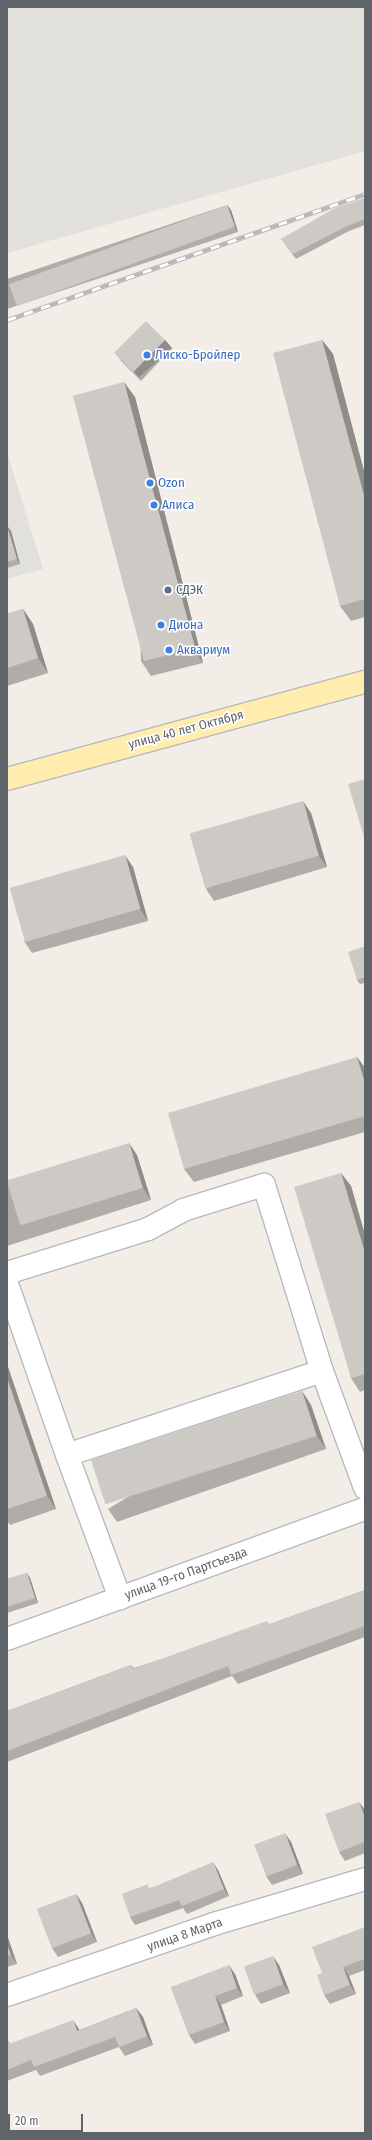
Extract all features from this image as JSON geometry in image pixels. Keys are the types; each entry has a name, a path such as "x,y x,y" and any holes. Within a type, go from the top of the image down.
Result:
{"main road":[{"name":"улица 40 лет Октября","path":"7,779 365,682"}],"street":[{"path":"7,1273 148,1229 183,1210 264,1185 322,1371 365,1488"},
{"path":"7,1284 67,1455 120,1598"},
{"path":"67,1455 322,1371"},
{"name":"улица 19-го Партсъезда","path":"7,1639 365,1509"},
{"name":"улица 8 Марта","path":"7,1995 214,1924 365,1879"}],"shaded area":[{"path":"7,7 365,7 365,151 7,253"},
{"path":"7,452 43,569 7,579"}],"building":[{"path":"365,198 365,219 345,227 293,254 281,239 335,208"},
{"path":"227,205 235,227 17,306 9,284"},
{"path":"146,321 165,340 133,372 114,353"},
{"path":"322,340 365,499 365,599 340,606 273,353"},
{"path":"124,382 195,648 144,661 73,396"},
{"path":"7,526 17,559 7,562"},
{"path":"23,609 38,658 7,668 7,614"},
{"path":"365,779 365,837 364,837 348,784"},
{"path":"303,801 319,856 205,888 190,834"},
{"path":"125,855 140,909 25,942 10,888"},
{"path":"365,946 365,977 357,980 348,952"},
{"path":"357,1057 365,1083 365,1116 184,1169 168,1113"},
{"path":"129,1143 143,1188 20,1225 7,1180"},
{"path":"341,1173 365,1253 365,1374 351,1378 294,1187"},
{"path":"7,1378 47,1496 7,1509"},
{"path":"302,1391 317,1436 105,1504 91,1460"},
{"path":"27,1573 35,1598 7,1607 7,1579"},
{"path":"365,1590 365,1626 231,1675 228,1666 7,1751 7,1711 131,1665 133,1669 267,1621 269,1624"},
{"path":"359,1802 365,1818 365,1842 339,1852 325,1814"},
{"path":"285,1833 297,1865 266,1877 254,1845"},
{"path":"213,1862 224,1889 182,1906 179,1900 130,1917 122,1894 148,1884 149,1889"},
{"path":"76,1894 91,1933 52,1948 37,1909"},
{"path":"365,1927 365,1959 343,1967 350,1985 324,1995 317,1975 322,1973 312,1947"},
{"path":"7,1944 11,1955 7,1956"},
{"path":"273,1956 283,1984 254,1995 244,1967"},
{"path":"229,1965 237,1988 215,1996 224,2022 189,2035 171,1987"},
{"path":"136,2008 147,2036 119,2047 115,2037 34,2067 31,2060 7,2070 7,2040 9,2044 73,2020 77,2031"}],"railway":[{"path":"7,320 365,194"}],"place":[{"name":"Лиско-Бройлер","path":"147,355"},
{"name":"Ozon","path":"150,483"},
{"name":"Алиса","path":"154,505"},
{"name":"СДЭК","path":"168,590"},
{"name":"Диона","path":"161,625"},
{"name":"Аквариум","path":"169,650"}]}
